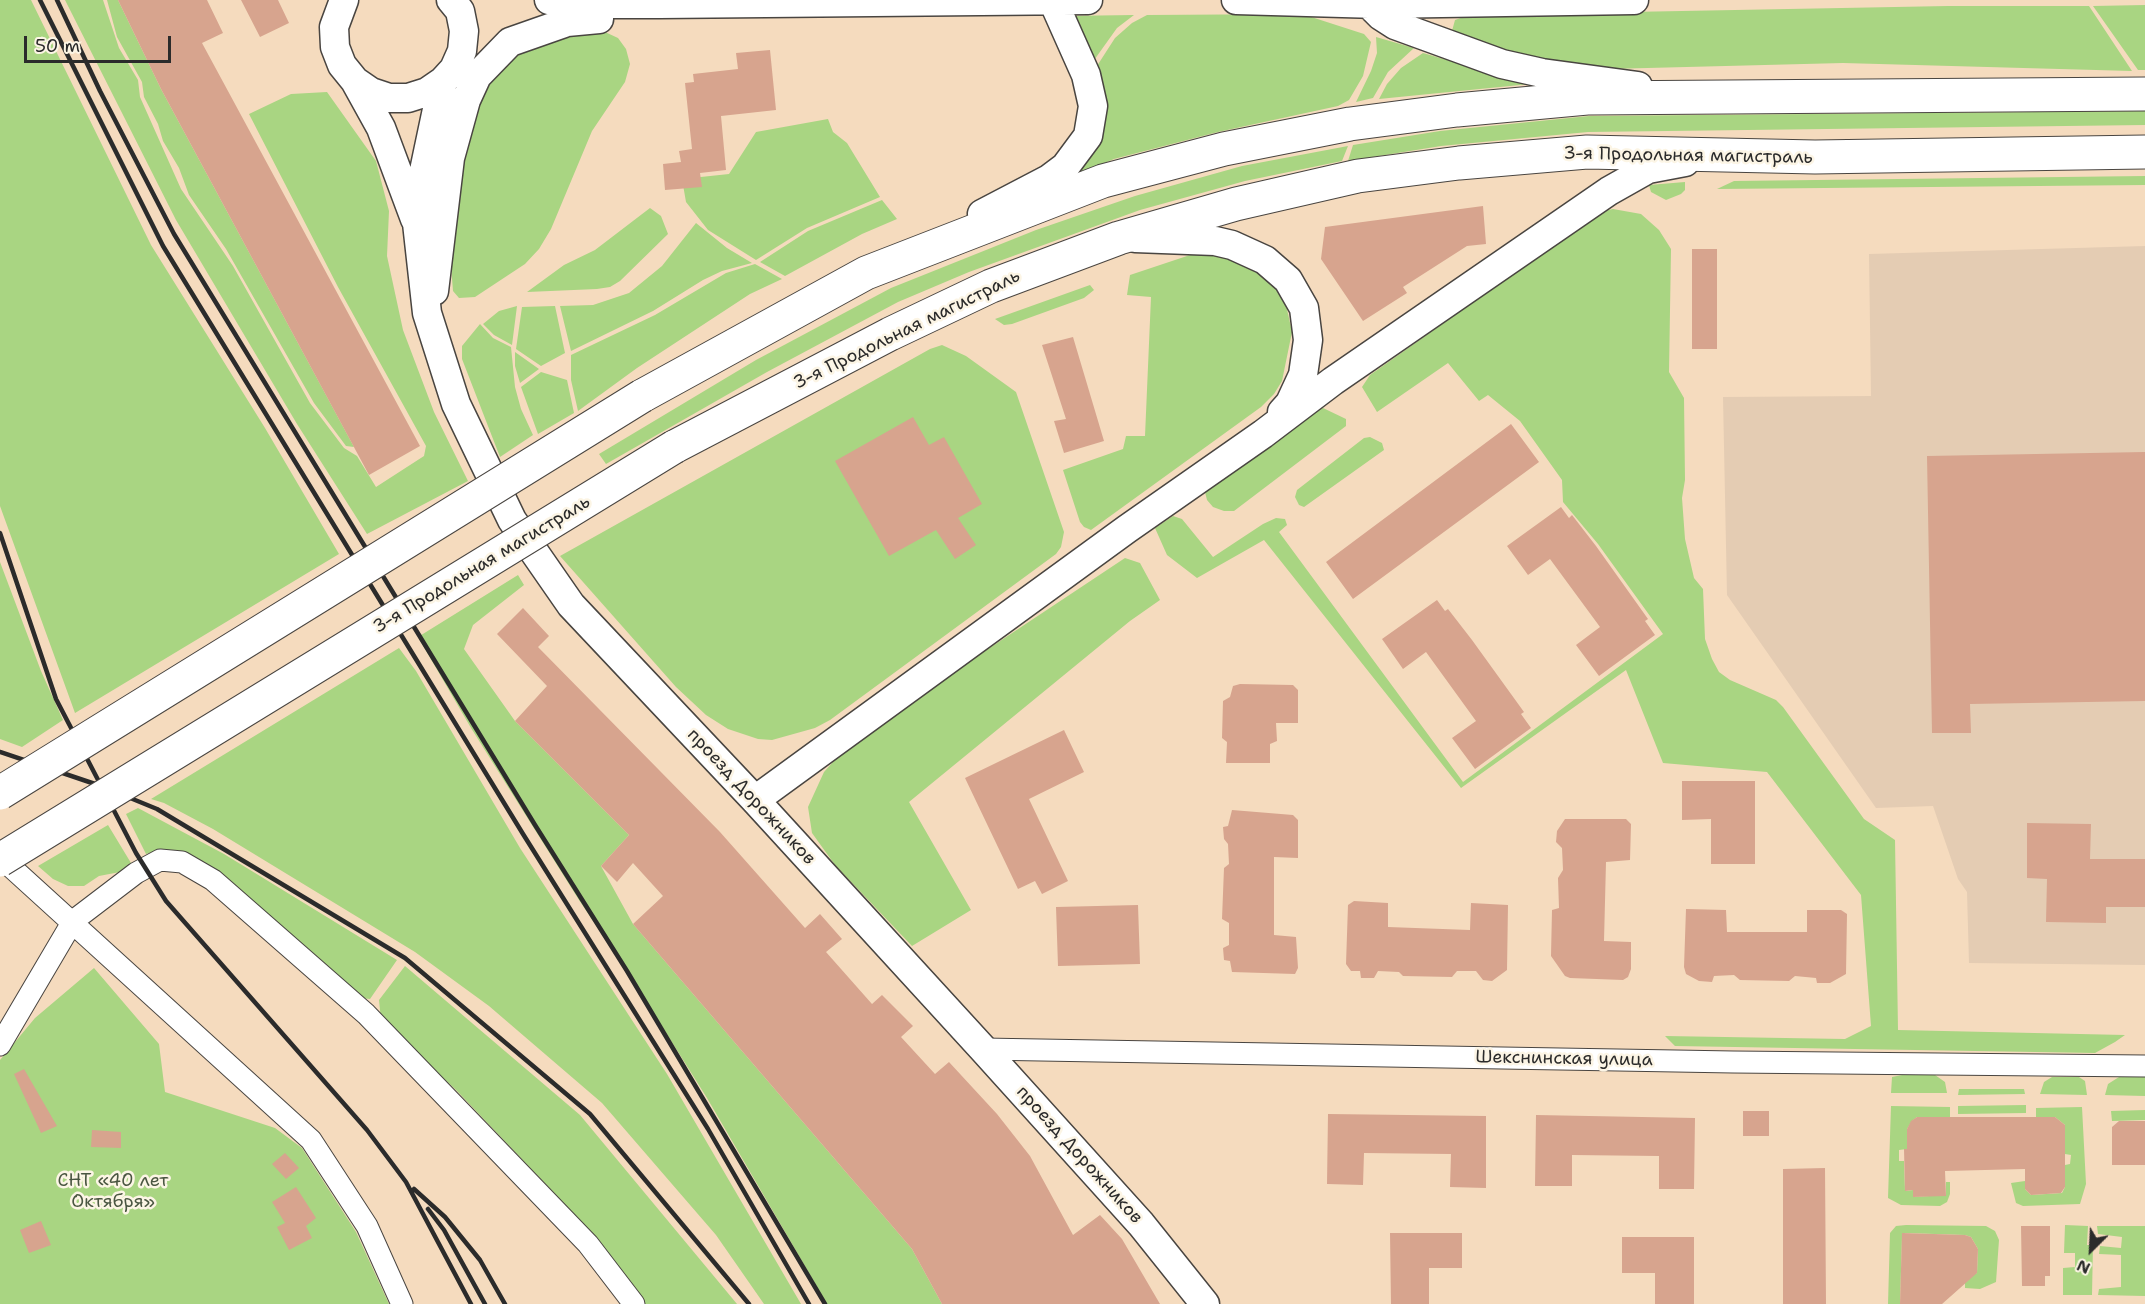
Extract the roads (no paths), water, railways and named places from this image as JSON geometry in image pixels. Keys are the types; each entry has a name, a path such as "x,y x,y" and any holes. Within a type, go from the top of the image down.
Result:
{"highway":[{"path":"0,793 642,396 866,273 1103,181 1224,149 1350,124 1457,110 1587,98 2145,94"},
{"name":"3-я Продольная магистраль","path":"0,859 674,447 991,285 1119,238 1236,204 1358,176 1459,163 1587,152 1815,158 2145,152"}],"main road":[{"name":"проезд Дорожников","path":"344,0 334,27 335,47 342,65 355,81 381,128 417,223"},
{"path":"355,81 370,92 389,98 408,98 427,92 448,75 462,51 464,31 460,11 451,0"},
{"name":"проезд Дорожников","path":"1088,0 556,2 501,25 475,44 448,75 424,171 417,223 427,314 456,404 512,520 571,605 755,800 983,1049 1141,1224 1205,1304"},
{"path":"1236,0 1369,4 1634,0"},
{"path":"866,273 1034,188 1065,167 1078,153 1088,136 1093,106 1080,59 1053,1"},
{"path":"427,314 437,282 450,158 466,100 477,76 510,42 540,29 567,22 603,19 641,2"},
{"path":"1369,4 1395,25 1502,64 1542,73 1624,85 1817,95"},
{"path":"755,800 1118,535 1263,434 1333,381 1630,178 1667,164 1720,158 1815,158"},
{"path":"1119,238 1215,241 1232,245 1265,260 1288,280 1304,308 1308,358 1290,403 1263,434"}],"street":[{"path":"0,859 73,921 311,1140 367,1226 402,1304"},
{"path":"0,1044 73,921 136,873 160,860 182,862 213,880 366,1014 588,1244 634,1304"},
{"name":"Шекснинская улица","path":"983,1049 1733,1062 2145,1066"}],"railway":[{"path":"40,0 163,246 523,834 708,1129 809,1304"},
{"path":"57,0 100,91 174,234 535,825 627,971 825,1304"},
{"path":"0,533 56,699 136,853 166,901 367,1130 406,1182 471,1304"},
{"path":"0,752 101,786 157,809 405,958 590,1114 749,1304"},
{"path":"414,1189 445,1217 480,1260 505,1304"},
{"path":"428,1209 444,1230 485,1304"}],"park label":[{"name":"СНТ «40 лет Октября»","path":"113,1191"}]}
